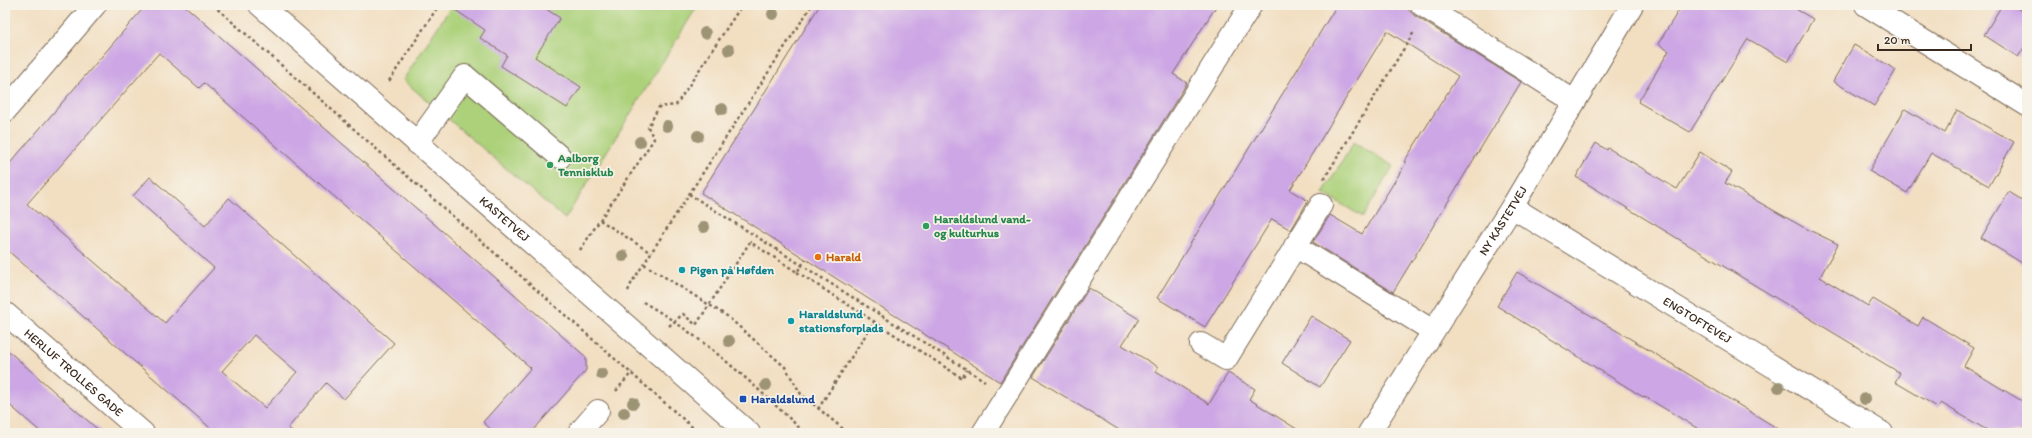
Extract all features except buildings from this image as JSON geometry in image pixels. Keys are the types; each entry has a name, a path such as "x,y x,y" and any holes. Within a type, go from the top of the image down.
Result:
{"street":[{"path":"5,110 95,5"},
{"name":"KASTETVEJ","path":"260,5 749,433"},
{"path":"983,433 1250,5"},
{"name":"NY KASTETVEJ","path":"1369,433 1512,207 1632,5"},
{"path":"1866,5 2027,105"},
{"path":"1425,7 1574,101"},
{"path":"417,143 465,76 560,156"},
{"path":"1202,344 1226,358 1321,205"},
{"name":"ENGTOFTEVEJ","path":"1512,207 1882,433"},
{"path":"1295,246 1433,331"},
{"name":"HERLUF TROLLES GADE","path":"5,313 143,433"},
{"path":"579,433 598,411"}],"path":[{"path":"213,5 699,433"},
{"path":"374,105 439,5"},
{"path":"566,273 654,139 648,127 659,107 676,105 742,5"},
{"path":"617,317 632,282 812,5"},
{"path":"1321,205 1316,191 1425,7"},
{"path":"689,194 1007,395"},
{"path":"600,220 651,253"},
{"path":"674,320 683,314 696,326 750,242 962,378 967,370"},
{"path":"798,272 806,259"},
{"path":"644,263 727,316 785,367 801,394 848,433"},
{"path":"641,301 674,320 740,373 804,433"},
{"path":"818,409 874,322"}],"green space":[{"name":"Aalborg Tennisklub","path":"452,5 698,5 565,219 403,80"},
{"path":"1354,142 1393,166 1363,217 1323,193"}],"place":[{"name":"Aalborg Tennisklub","path":"550,165"},
{"name":"Haraldslund vand- og kulturhus","path":"926,226"},
{"name":"Harald","path":"818,257"},
{"name":"Pigen på Høfden","path":"682,270"},
{"name":"Haraldslund stationsforplads","path":"791,321"},
{"name":"Haraldslund","path":"743,399"}]}
